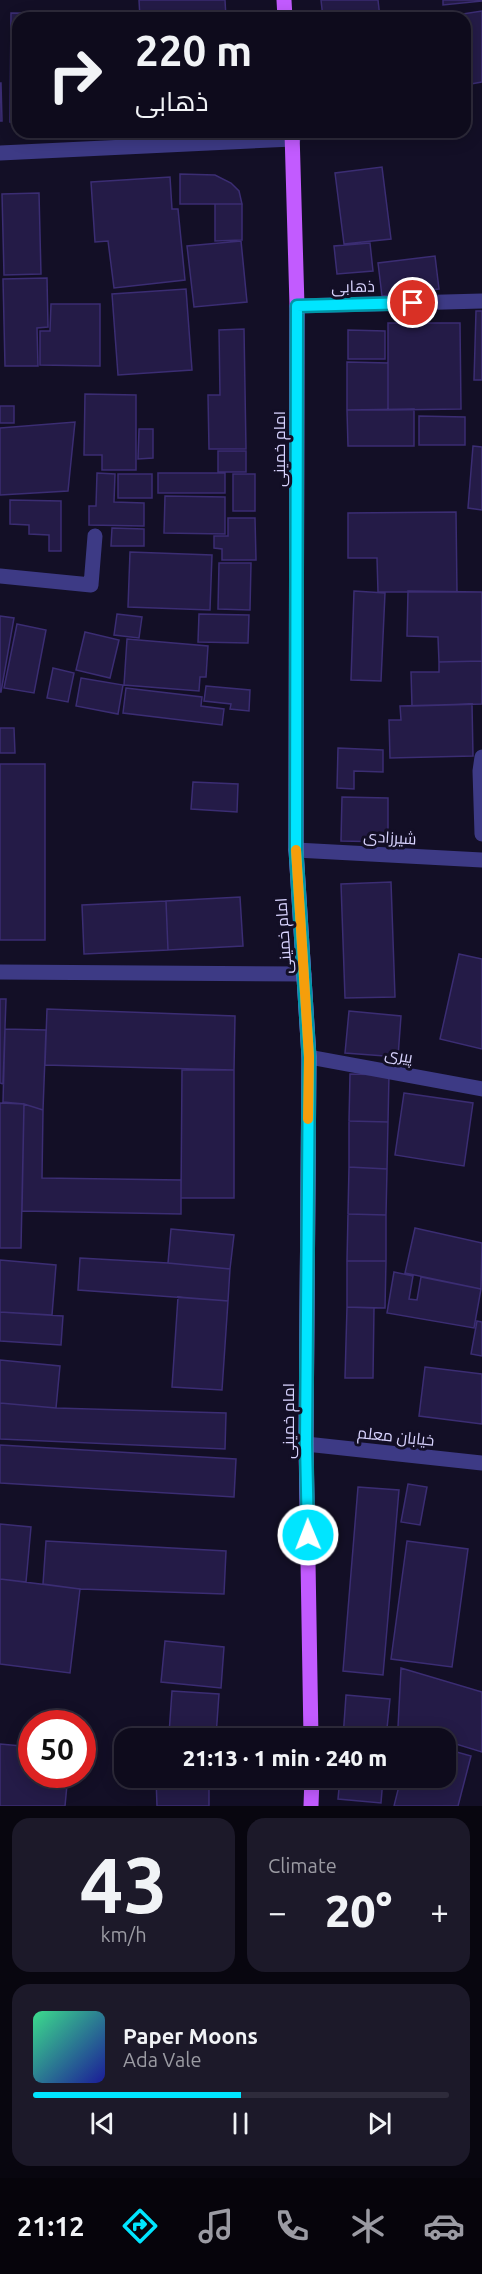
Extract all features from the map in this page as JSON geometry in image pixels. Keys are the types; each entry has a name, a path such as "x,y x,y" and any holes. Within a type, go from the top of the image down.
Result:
{"main road":[{"name":"امام خمینی","path":"293,138 297,306 296,850 309,1057 306,1444 311,1728"},
{"path":"310,1806 311,1788"}],"street":[{"path":"0,153 244,138"},
{"name":"ذهابی","path":"297,306 482,301"},
{"path":"0,576 91,585 95,537"},
{"path":"482,757 480,771 482,834"},
{"name":"شیرزادی","path":"296,850 482,860"},
{"path":"0,972 304,974"},
{"name":"پیری","path":"309,1057 482,1089"},
{"name":"خیابان معلم","path":"306,1444 482,1463"}],"building":[{"path":"139,0 225,0 226,12 140,12"},
{"path":"321,0 378,0 379,12 322,12"},
{"path":"443,0 482,0 482,1 443,5"},
{"path":"482,11 482,82 471,84 471,13"},
{"path":"11,13 12,13 12,122 10,122"},
{"path":"1,83 2,121 0,121"},
{"path":"382,167 391,239 344,244 335,173"},
{"path":"180,174 215,175 231,183 239,191 242,204 180,204"},
{"path":"170,177 172,209 178,209 185,280 114,288 108,241 95,242 91,182"},
{"path":"39,193 41,274 4,275 2,194"},
{"path":"215,204 242,204 242,240 215,241"},
{"path":"241,241 247,302 194,307 187,246"},
{"path":"370,243 373,271 337,274 334,246"},
{"path":"435,256 439,289 382,296 378,263"},
{"path":"47,278 48,327 37,328 38,366 5,366 3,279"},
{"path":"186,289 192,370 118,375 112,294"},
{"path":"51,304 100,304 100,366 40,365 40,331 50,331"},
{"path":"476,311 482,311 482,380 474,380"},
{"path":"388,323 460,323 461,409 388,410"},
{"path":"244,329 246,449 209,449 208,395 220,395 219,330"},
{"path":"348,330 385,331 385,359 348,359"},
{"path":"347,362 388,363 388,410 347,410"},
{"path":"85,394 136,395 136,470 102,470 102,455 84,455"},
{"path":"0,406 14,406 14,423 0,423"},
{"path":"414,409 414,446 348,446 347,410"},
{"path":"419,416 465,417 465,445 419,445"},
{"path":"75,422 68,491 0,495 0,428"},
{"path":"139,429 153,429 153,458 138,459"},
{"path":"473,446 482,447 482,510 468,508"},
{"path":"218,451 246,451 246,472 218,472"},
{"path":"97,473 115,474 114,502 144,503 144,526 89,525 89,506 96,506"},
{"path":"158,473 225,473 225,493 158,493"},
{"path":"118,474 152,474 152,498 118,498"},
{"path":"233,474 255,474 255,511 233,511"},
{"path":"165,496 225,497 225,534 164,533"},
{"path":"10,500 61,501 61,551 49,551 49,535 29,534 29,525 10,524"},
{"path":"456,512 457,592 378,592 377,558 348,558 348,513"},
{"path":"228,518 255,518 256,560 222,560 222,549 214,548 214,536 228,536"},
{"path":"112,528 144,529 144,546 111,546"},
{"path":"130,552 212,555 210,610 128,607"},
{"path":"219,563 251,563 250,610 218,609"},
{"path":"354,591 385,593 381,681 351,680"},
{"path":"408,591 482,592 482,661 439,662 438,637 407,636"},
{"path":"117,614 142,617 139,638 114,635"},
{"path":"199,614 249,615 248,643 198,642"},
{"path":"0,616 14,618 1,692 0,692"},
{"path":"17,624 46,630 34,693 4,688"},
{"path":"85,632 119,640 110,678 76,670"},
{"path":"127,639 208,646 206,677 200,677 199,691 124,685"},
{"path":"482,661 482,704 412,706 411,672 439,672 439,662"},
{"path":"53,668 74,673 68,702 47,698"},
{"path":"81,678 123,685 118,714 76,706"},
{"path":"206,686 250,690 249,711 230,709 231,704 204,701"},
{"path":"126,688 202,697 201,706 224,709 222,725 123,713"},
{"path":"472,704 473,756 390,758 389,720 401,720 400,706"},
{"path":"0,728 14,728 15,753 0,753"},
{"path":"338,748 383,750 383,772 354,771 354,789 337,788"},
{"path":"0,764 45,764 45,940 0,940"},
{"path":"193,782 238,784 237,812 191,809"},
{"path":"342,797 388,798 388,842 341,841"},
{"path":"391,882 395,997 345,998 341,884"},
{"path":"240,897 243,946 168,950 166,901"},
{"path":"166,901 168,950 84,954 82,905"},
{"path":"459,954 482,959 482,1049 440,1039"},
{"path":"0,999 6,999 3,1084 0,1083"},
{"path":"47,1009 235,1016 234,1070 45,1065"},
{"path":"349,1011 401,1016 398,1057 345,1053"},
{"path":"5,1029 46,1030 43,1110 24,1104 3,1102"},
{"path":"182,1070 234,1070 234,1198 181,1198"},
{"path":"350,1074 389,1075 388,1122 349,1121"},
{"path":"404,1093 473,1103 464,1166 395,1155"},
{"path":"0,1103 24,1104 21,1248 0,1248"},
{"path":"24,1104 43,1110 42,1178 181,1180 181,1214 22,1211"},
{"path":"349,1121 388,1122 387,1169 349,1167"},
{"path":"349,1167 387,1169 386,1215 348,1214"},
{"path":"348,1214 386,1215 386,1261 347,1261"},
{"path":"415,1228 482,1243 481,1289 405,1273"},
{"path":"171,1229 234,1235 230,1269 168,1263"},
{"path":"80,1258 230,1269 228,1301 78,1290"},
{"path":"0,1260 56,1265 52,1315 0,1312"},
{"path":"347,1261 386,1261 385,1308 347,1307"},
{"path":"394,1272 413,1276 409,1299 417,1300 421,1277 481,1289 474,1328 387,1313"},
{"path":"178,1297 228,1301 222,1390 172,1387"},
{"path":"347,1307 374,1308 373,1378 345,1378"},
{"path":"0,1312 63,1316 61,1345 0,1341"},
{"path":"477,1321 482,1322 482,1356 471,1354"},
{"path":"0,1360 60,1366 56,1408 0,1403"},
{"path":"425,1367 482,1374 482,1424 419,1416"},
{"path":"0,1403 56,1408 226,1413 225,1449 0,1439"},
{"path":"0,1445 236,1459 234,1497 0,1483"},
{"path":"408,1484 427,1487 420,1525 401,1522"},
{"path":"358,1487 399,1490 383,1675 343,1671"},
{"path":"0,1524 31,1527 26,1582 0,1579"},
{"path":"46,1541 226,1551 224,1594 80,1589 43,1584"},
{"path":"407,1541 468,1549 452,1667 391,1659"},
{"path":"0,1579 80,1589 70,1673 0,1664"},
{"path":"165,1641 224,1647 221,1688 161,1682"},
{"path":"401,1668 482,1692 482,1752 456,1744 456,1728 398,1727"},
{"path":"172,1691 219,1694 217,1728 169,1728"},
{"path":"346,1695 390,1699 387,1728 344,1728"},
{"path":"0,1744 18,1746 18,1788 67,1788 65,1806 0,1806"},
{"path":"456,1752 471,1756 458,1806 394,1806 398,1788 456,1788"},
{"path":"156,1788 209,1788 209,1806 157,1806"},
{"path":"339,1788 382,1788 381,1803 338,1799"}],"slow traffic":[{"path":"296,850 309,1057 308,1119"}],"route":[{"path":"308,1535 306,1444 309,1057 296,850 297,306 413,303"}]}
